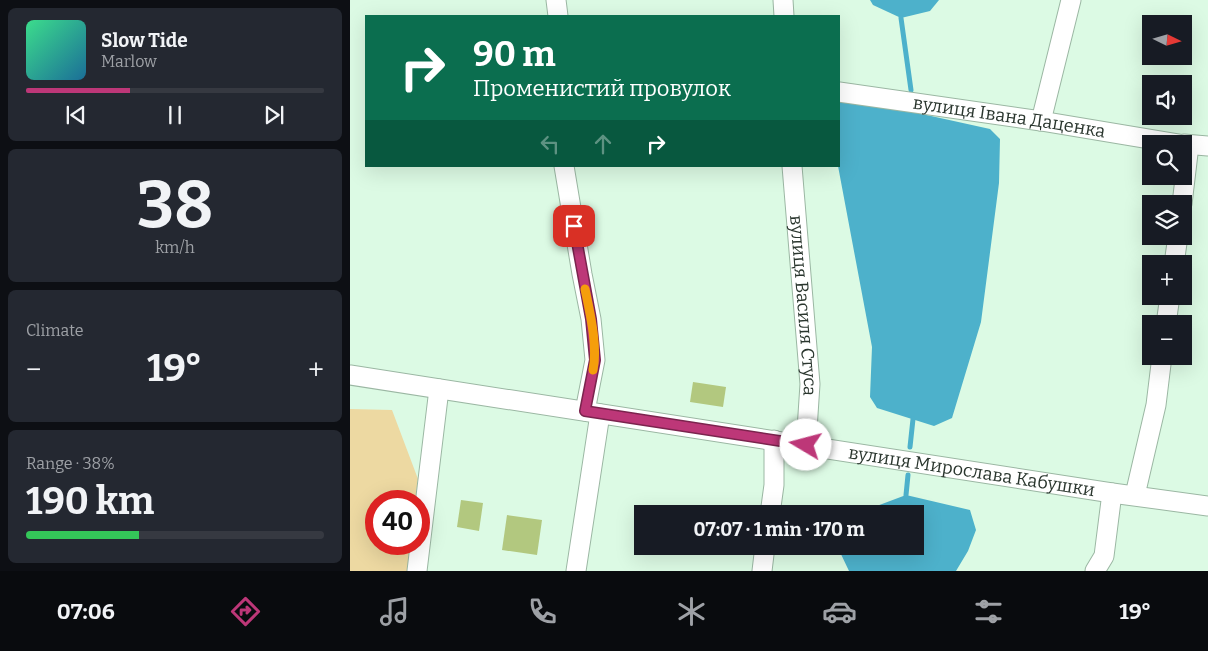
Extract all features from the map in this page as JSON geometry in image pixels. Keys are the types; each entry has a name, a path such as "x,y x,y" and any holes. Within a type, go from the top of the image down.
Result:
{"street":[{"path":"556,0 558,15"},
{"path":"783,0 784,15"},
{"path":"1041,121 1071,0"},
{"name":"вулиця Івана Даценка","path":"840,92 1142,137"},
{"path":"564,167 591,319 595,360 592,412 576,571"},
{"name":"вулиця Василя Стуса","path":"792,167 810,384 806,445"},
{"path":"1135,495 1156,405 1161,365"},
{"name":"вулиця Мирослава Кабушки","path":"350,375 1112,493 1208,506"},
{"path":"417,571 439,389"},
{"path":"771,505 774,485 774,440"},
{"path":"1095,571 1104,556 1112,493"},
{"path":"762,571 764,555"}],"shaded area":[{"path":"350,409 392,410 418,479 416,490 365,490 365,555 409,555 407,571 350,571"}],"water":[{"path":"870,0 939,0 930,11 901,18 873,5"},
{"path":"854,99 990,129 1000,139 999,183 981,322 952,418 934,426 877,408 870,397 872,347 838,167 840,167 840,100"},
{"path":"906,495 970,510 976,530 968,551 956,571 849,571 841,555 924,555 924,505 879,505"}],"building":[{"path":"693,382 726,387 723,407 690,402"},
{"path":"461,500 483,503 479,531 457,527"},
{"path":"507,515 542,520 537,555 502,550"}],"waterway":[{"path":"901,18 911,90"},
{"path":"910,447 913,419"},
{"path":"906,495 908,475"}],"slow traffic":[{"path":"585,289 593,333 595,360 593,370"}],"route":[{"path":"574,226 591,319 595,360 585,411 806,445"}]}
